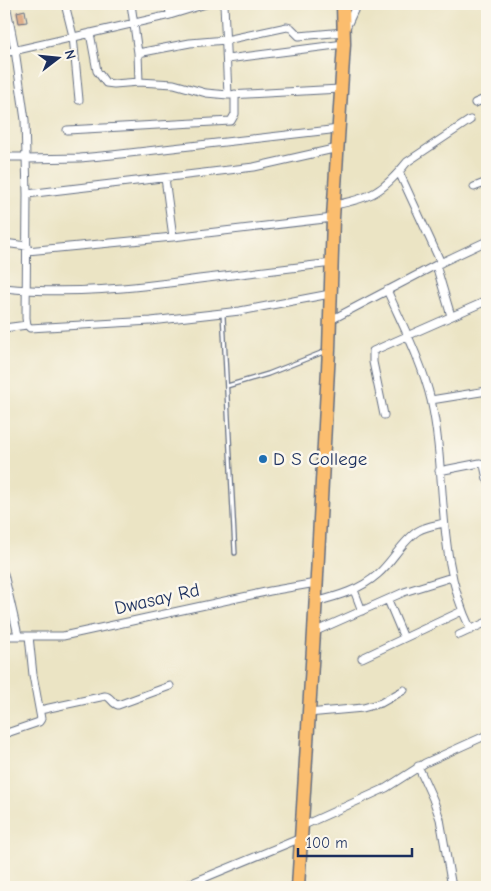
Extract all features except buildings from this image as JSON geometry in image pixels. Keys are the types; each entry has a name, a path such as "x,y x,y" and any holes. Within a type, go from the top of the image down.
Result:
{"highway":[{"path":"298,887 329,350 333,218 344,38 343,4"}],"street":[{"path":"6,4 25,120 27,325"},
{"path":"64,4 73,36 78,100"},
{"path":"131,4 138,54 139,82"},
{"path":"169,4 170,15"},
{"path":"4,53 73,36 134,24 206,4"},
{"path":"67,130 231,121 235,114 227,59 224,4"},
{"path":"344,38 357,4"},
{"path":"138,54 190,43 226,40 286,27 291,28 299,36 344,38"},
{"path":"90,33 97,71 106,83 174,84 206,93 232,95 340,88"},
{"path":"227,59 344,38"},
{"path":"475,103 487,98"},
{"path":"334,205 372,195 399,172 406,162 470,120"},
{"path":"4,157 72,158 112,155 339,129"},
{"path":"27,194 254,167 338,148"},
{"path":"399,172 439,264 451,316"},
{"path":"165,178 173,237"},
{"path":"474,187 487,182"},
{"path":"4,243 27,248 173,237 333,218"},
{"path":"329,322 387,290 487,241"},
{"path":"4,288 27,291 94,290 145,286 332,263"},
{"path":"387,290 419,364 431,400 437,435 444,523 452,577 462,611 471,630"},
{"path":"4,328 27,325 32,329 152,321 223,313 330,294"},
{"path":"384,415 373,362 373,351 484,302"},
{"path":"431,400 487,391"},
{"path":"439,471 480,463 484,466 487,479"},
{"path":"315,602 362,586 380,573 409,538 418,531 444,523"},
{"path":"4,574 18,636"},
{"path":"314,632 420,586 452,577"},
{"name":"Dwasay Rd","path":"4,636 63,636 270,591 316,583"},
{"path":"354,590 362,612"},
{"path":"388,600 404,638"},
{"path":"362,658 462,611"},
{"path":"459,635 487,622"},
{"path":"4,734 39,722 41,719 32,675 29,636"},
{"path":"40,710 105,696 108,696 114,704 118,705 170,686"},
{"path":"308,713 363,708 381,703 404,690"},
{"path":"182,887 301,832 386,788 418,766 487,735"},
{"path":"418,766 439,814 444,833 452,887"}],"lane":[{"path":"223,313 235,553"},
{"path":"227,386 268,374 329,350"}],"place":[{"name":"D S College","path":"263,459"}]}
